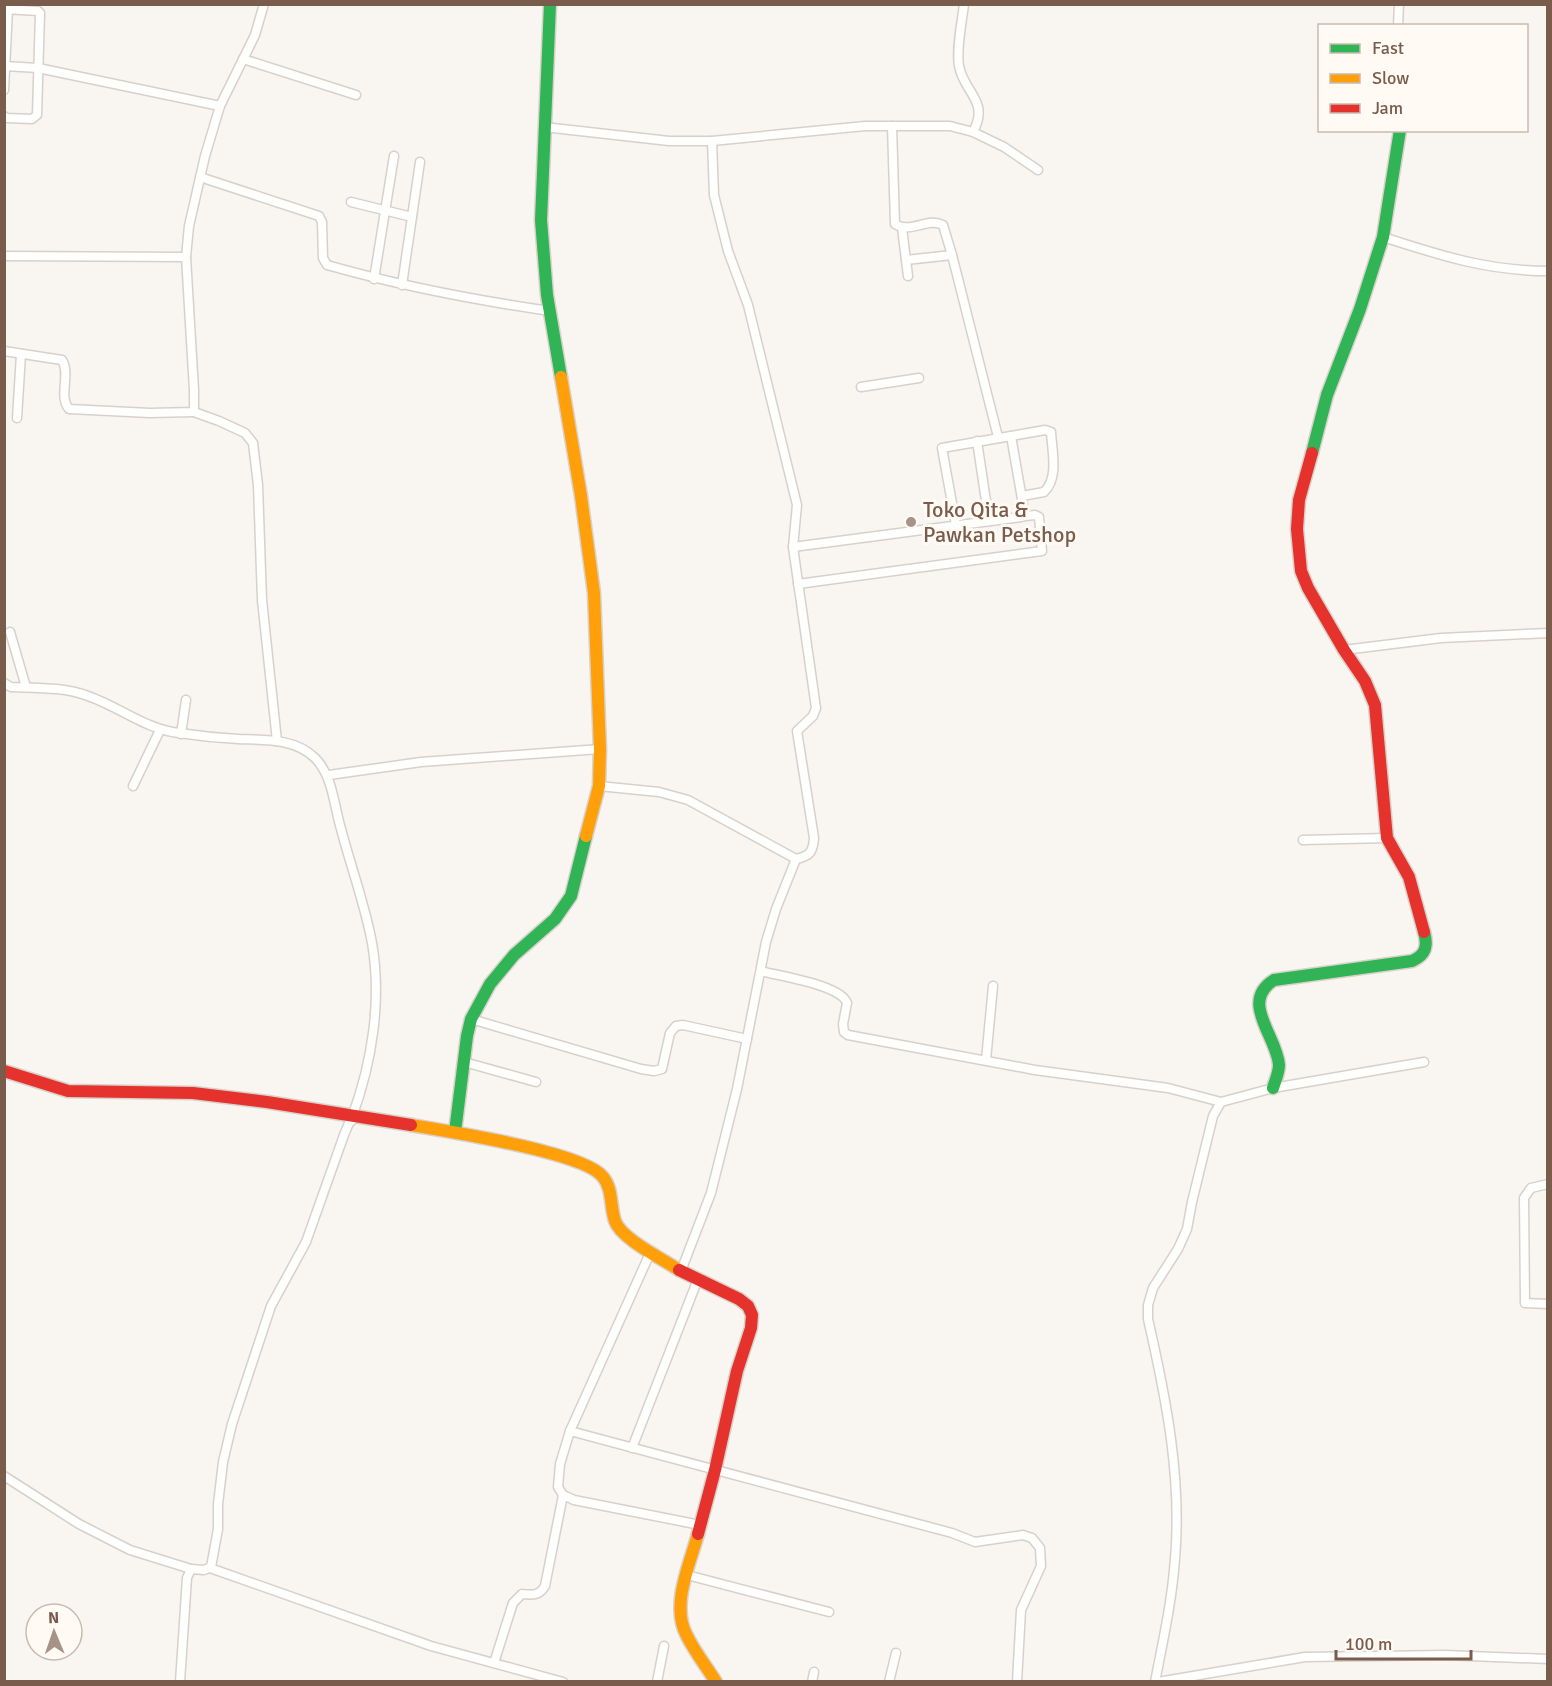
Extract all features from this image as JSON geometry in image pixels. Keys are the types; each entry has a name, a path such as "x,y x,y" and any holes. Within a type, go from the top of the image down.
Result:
{"street":[{"path":"194,412 186,257 189,226 220,106 262,18 264,4"},
{"path":"455,1131 471,1019 490,984 502,969 514,955 555,919 571,896 599,786 600,749 594,593 583,507 550,311 541,220 550,4"},
{"path":"964,4 959,65 979,109 978,123 973,132"},
{"path":"1398,24 1399,4"},
{"path":"4,90 7,9 38,11 40,13 36,118 7,118 4,116"},
{"path":"243,59 357,95"},
{"path":"5,66 38,68 220,106"},
{"path":"544,127 669,141 712,141 865,126 950,126 973,132 1004,147 1038,170"},
{"path":"892,126 895,224 902,228 935,222 941,224 952,255 998,437"},
{"path":"1272,1088 1279,1067 1258,1004 1258,995 1263,985 1274,980 1412,961 1418,959 1426,950 1427,942 1409,877 1387,838 1375,705 1365,681 1308,588 1301,571 1297,529 1299,500 1327,395 1360,309 1383,237 1400,132"},
{"path":"599,786 676,795 796,859 809,855 813,850 814,838 797,731 813,716 816,708 793,547 797,505 748,305 728,250 714,195 712,141"},
{"path":"374,279 394,156"},
{"path":"402,285 420,162"},
{"path":"200,177 319,216 322,222 324,262 327,266 374,279 459,297 550,311"},
{"path":"351,202 412,218"},
{"path":"902,228 908,276"},
{"path":"1383,237 1455,260 1507,270 1548,271"},
{"path":"906,260 952,255"},
{"path":"4,256 186,257"},
{"path":"4,351 64,362 65,402 69,409 150,413 194,412 245,433 254,443 258,485 262,600 277,741"},
{"path":"17,418 21,354"},
{"path":"861,387 919,378"},
{"path":"956,525 942,448 1045,430 1051,432 1053,467 1050,483 1044,492 1022,496"},
{"path":"1011,436 1025,516"},
{"path":"977,441 989,521"},
{"path":"793,547 1025,516 1035,515 1039,518 1043,548 1040,552 798,584"},
{"path":"10,632 26,687"},
{"path":"1344,650 1441,638 1548,633"},
{"path":"4,684 12,687 65,690 88,696 145,724 181,734 277,741 298,747 315,757 328,775 372,941 375,963 374,1012 362,1088 354,1117 344,1134 306,1242 271,1306 232,1424 223,1462 218,1504 218,1529 210,1569"},
{"path":"181,734 186,700"},
{"path":"133,786 160,729"},
{"path":"328,775 421,762 600,749"},
{"path":"1303,840 1387,838"},
{"path":"681,1271 711,1193 737,1089 766,942 776,909 796,859"},
{"path":"761,971 840,994 847,1003 843,1024 844,1032 848,1035 1035,1070 1168,1088 1221,1102 1272,1088 1424,1062"},
{"path":"986,1060 993,986"},
{"path":"471,1019 654,1071 662,1069 670,1033 676,1026 683,1025 747,1039"},
{"path":"464,1062 536,1082"},
{"path":"4,1071 68,1091 193,1093 455,1131 523,1146 591,1168 603,1176 609,1188 615,1221 621,1232 681,1271 744,1302 752,1315 751,1328 737,1371 715,1470 681,1597 682,1623 686,1634 716,1682"},
{"path":"1221,1102 1213,1116 1187,1229 1178,1249 1153,1288 1148,1305 1148,1319 1167,1408 1176,1485 1175,1557 1171,1599 1157,1682 1305,1657 1445,1655 1548,1659"},
{"path":"1548,1184 1531,1188 1524,1198 1525,1303 1548,1304"},
{"path":"651,1251 570,1431 558,1477 558,1487 563,1495 574,1500 700,1525"},
{"path":"632,1448 698,1279"},
{"path":"570,1431 952,1533 975,1542 1023,1535 1032,1538 1040,1548 1041,1566 1021,1610 1017,1682"},
{"path":"4,1476 79,1524 130,1550 191,1569 210,1569 431,1646 563,1682"},
{"path":"494,1663 513,1603 522,1594 532,1595 542,1592 545,1586 563,1495"},
{"path":"180,1682 187,1578 191,1569"},
{"path":"687,1575 830,1612"},
{"path":"657,1682 664,1646"},
{"path":"889,1682 896,1653"},
{"path":"812,1682 814,1672"}],"traffic: fast":[{"path":"550,4 541,220 547,295 561,377"},
{"path":"1312,453 1327,395 1360,309 1383,237 1400,132"},
{"path":"455,1132 471,1019 490,984 514,955 555,919 571,896 586,836"},
{"path":"1273,1088 1279,1065 1260,1009 1260,998 1264,989 1274,980 1412,961 1425,949 1424,932"}],"traffic: slow":[{"path":"561,377 594,593 600,749 599,786 586,836"},
{"path":"411,1125 482,1137 543,1151 591,1168 606,1182 613,1216 625,1235 679,1270"},
{"path":"698,1534 683,1584 680,1610 686,1634 716,1682"}],"traffic: jam":[{"path":"1312,453 1299,500 1297,529 1301,571 1308,588 1344,650 1365,681 1375,705 1387,838 1409,877 1424,932"},
{"path":"4,1071 68,1091 193,1093 267,1102 411,1125"},
{"path":"679,1270 739,1299 748,1306 752,1315 751,1328 737,1371 698,1534"}],"place":[{"name":"Toko Qita & Pawkan Petshop","path":"911,522"}]}
